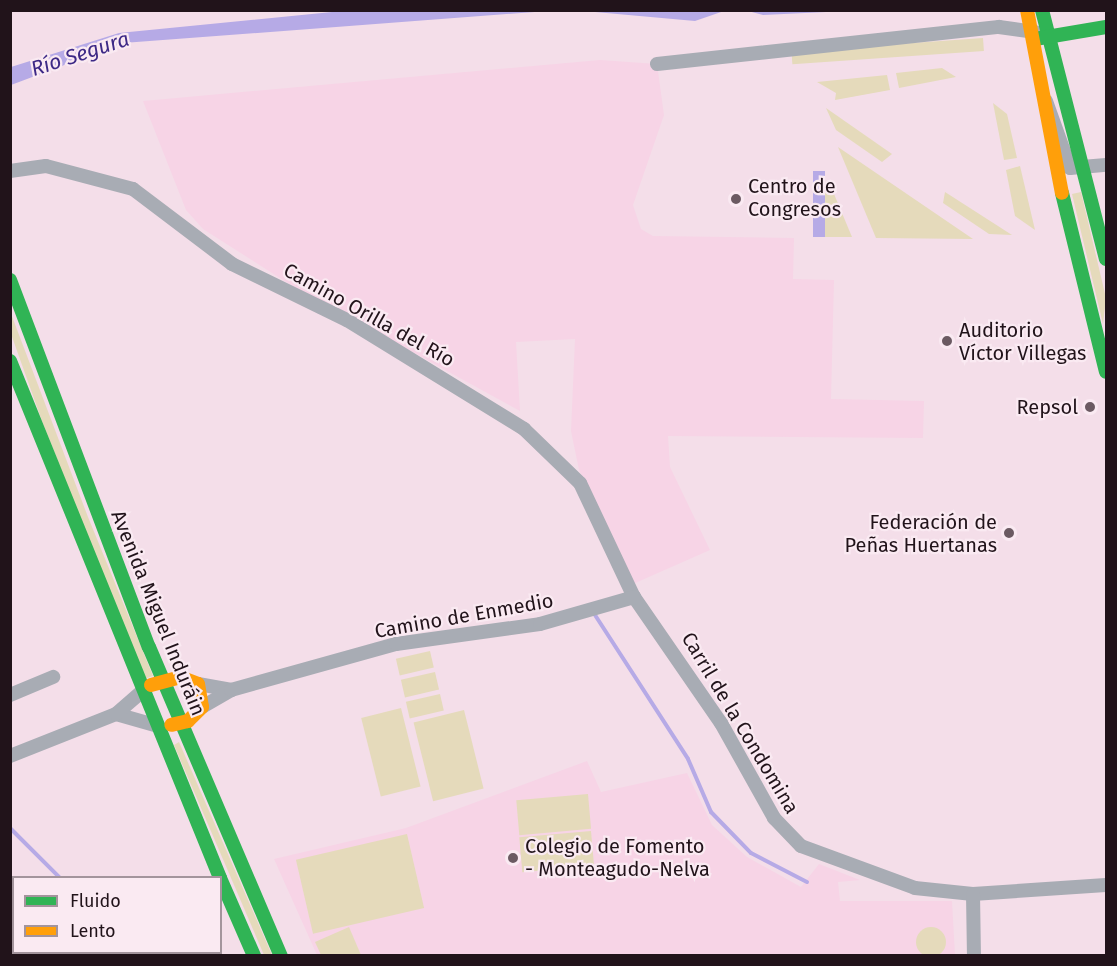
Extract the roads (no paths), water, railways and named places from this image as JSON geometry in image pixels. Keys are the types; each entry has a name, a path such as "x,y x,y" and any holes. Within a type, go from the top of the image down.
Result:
{"main road":[{"path":"1042,11 1107,259"},
{"path":"1027,12 1036,84 1103,344 1107,372"},
{"path":"1030,48 1047,34 1107,27"},
{"name":"Avenida Miguel Induráin","path":"10,280 163,679 281,956"},
{"path":"10,361 141,692 219,876"},
{"path":"141,692 163,679 180,677 198,684 202,707 182,723 155,725"},
{"path":"222,883 254,956"}],"street":[{"path":"657,63 999,27 1047,34"},
{"path":"1036,84 1053,114 1068,165 1084,170 1107,165"},
{"name":"Camino Orilla del Río","path":"10,171 46,166 133,189 232,264 347,320 508,417 580,483 634,597"},
{"name":"Camino de Enmedio","path":"231,690 396,644 540,624 634,597"},
{"name":"Carril de la Condomina","path":"634,597 722,723 786,834 819,856 880,878 973,894 1107,885"},
{"path":"10,695 53,677"},
{"path":"198,684 231,690"},
{"path":"202,707 231,690"},
{"path":"10,756 116,714 141,692"},
{"path":"116,714 155,725"},
{"path":"973,894 974,956"}],"water":[{"name":"Río Segura","path":"352,10 548,11 123,43 11,85 11,67 119,33"},
{"path":"724,10 695,21 584,11"},
{"path":"748,10 847,11 763,15"},
{"path":"813,171 825,171 825,237 813,237"}],"waterway":[{"path":"595,615 688,759 711,812 751,853 807,882"},
{"path":"10,828 58,876"}],"place":[{"name":"Centro de Congresos","path":"736,199"},
{"name":"Auditorio Víctor Villegas","path":"947,341"},
{"name":"Repsol","path":"1090,407"},
{"name":"Federación de Peñas Huertanas","path":"1009,533"},
{"name":"Colegio de Fomento - Monteagudo-Nelva","path":"513,858"}]}
